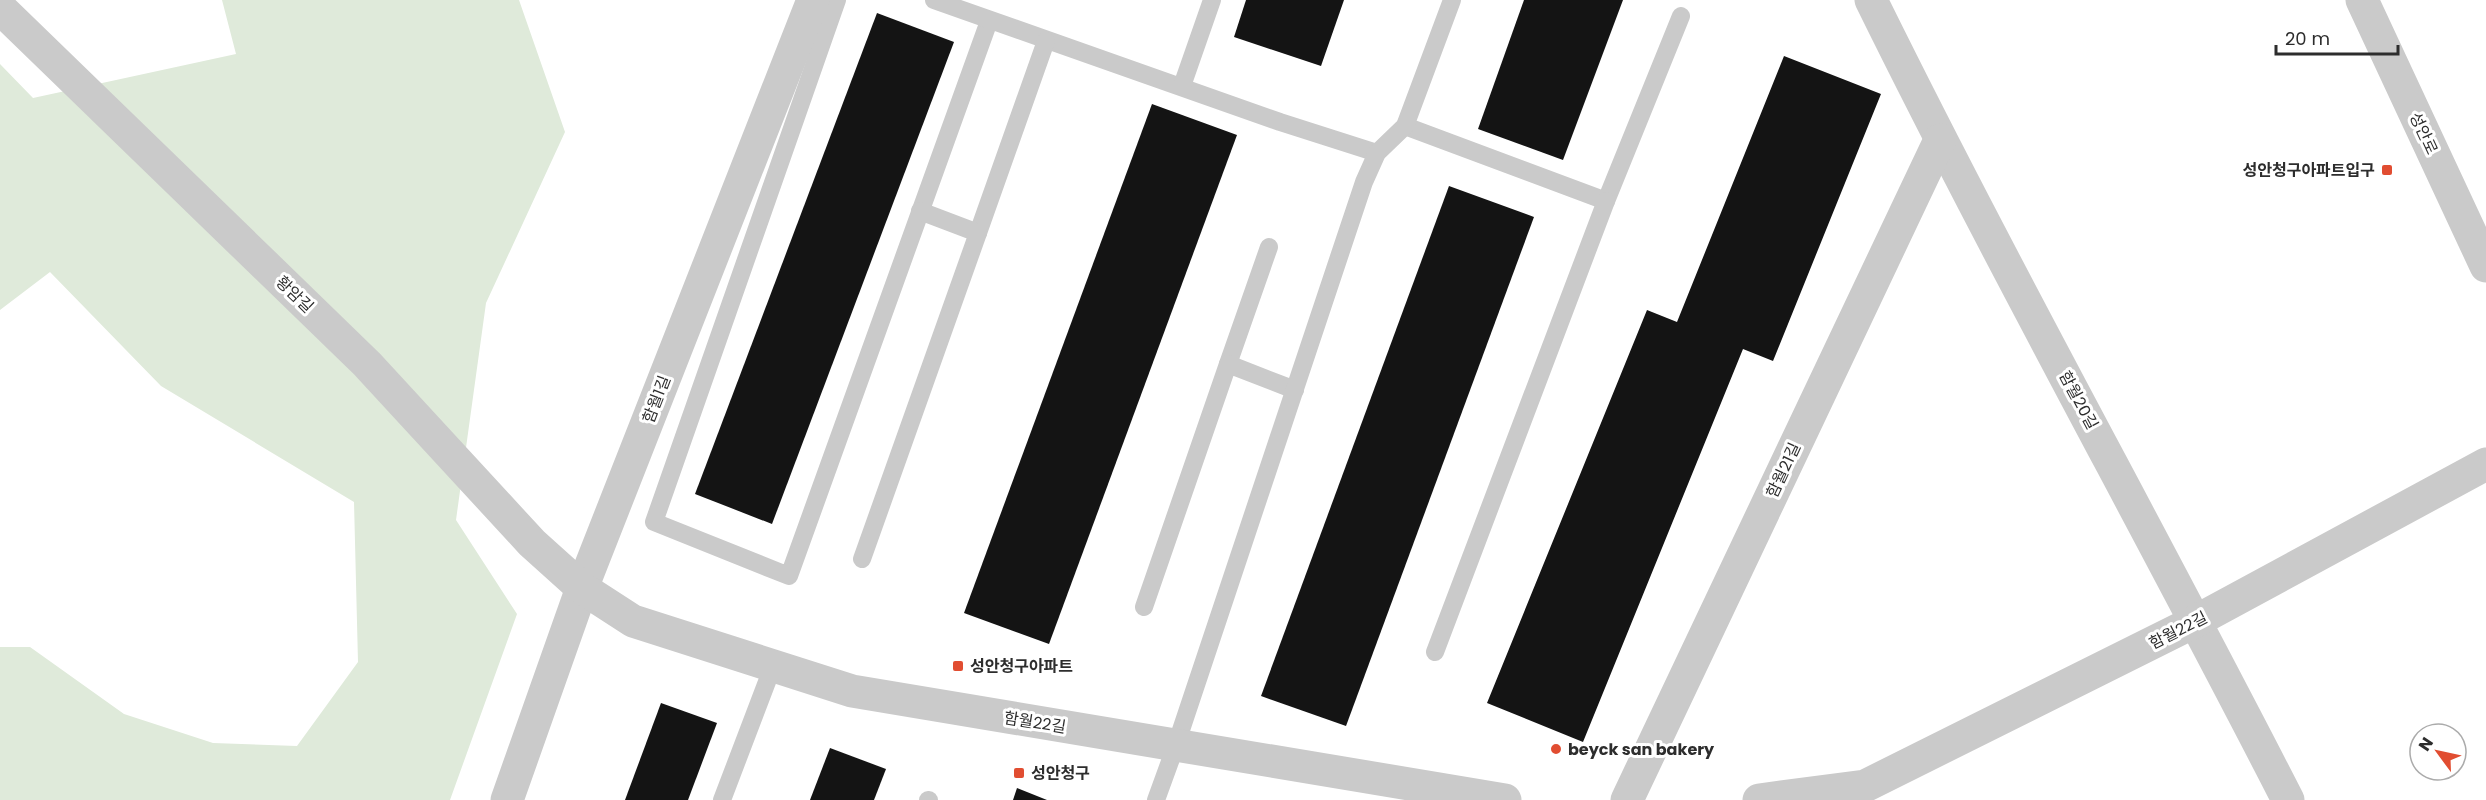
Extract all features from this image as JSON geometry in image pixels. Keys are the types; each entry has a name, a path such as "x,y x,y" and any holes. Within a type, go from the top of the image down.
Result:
{"street":[{"name":"함월1길","path":"507,800 582,588 813,0"},
{"name":"함월20길","path":"1870,0 1940,140 2196,621 2288,800"},
{"name":"성안로","path":"2362,0 2486,266"},
{"name":"황암길","path":"0,8 367,364 532,543 582,588"},
{"name":"함월21길","path":"1627,800 1940,140"},
{"name":"함월22길","path":"1759,800 1869,793 2196,621 2486,464"},
{"name":"함월22길","path":"582,588 633,621 852,692 1505,800"}],"lane":[{"path":"837,0 654,522 789,576 989,21"},
{"path":"934,0 1280,122 1377,153"},
{"path":"1182,86 1212,0"},
{"path":"1156,800 1364,182 1377,153 1405,126 1452,0"},
{"path":"1436,652 1606,201 1680,16"},
{"path":"862,559 1046,41"},
{"path":"1405,126 1606,201"},
{"path":"920,211 978,233"},
{"path":"1144,607 1269,247"},
{"path":"1228,364 1295,390"},
{"path":"722,800 773,666"}],"green space":[{"path":"222,0 519,0 565,132 486,303 456,520 517,614 450,800 0,800 0,647 30,647 124,714 213,743 297,746 358,662 354,502 161,386 50,272 0,310 0,64 33,98 236,54"}],"building":[{"path":"1246,0 1344,0 1321,66 1234,37"},
{"path":"1524,0 1623,0 1563,160 1478,129"},
{"path":"877,13 954,42 772,524 695,494"},
{"path":"1784,56 1881,94 1773,361 1743,349 1583,742 1487,703 1647,310 1677,322"},
{"path":"1152,104 1237,135 1049,644 964,613"},
{"path":"1449,186 1534,217 1346,726 1261,696"},
{"path":"661,703 717,723 688,800 625,800"},
{"path":"830,748 886,769 874,800 810,800"},
{"path":"1017,788 1047,800 1013,800"}],"place":[{"name":"성안청구아파트입구","path":"2387,170"},
{"name":"성안청구아파트","path":"958,666"},
{"name":"beyck san bakery","path":"1556,749"},
{"name":"성안청구","path":"1019,773"}]}
